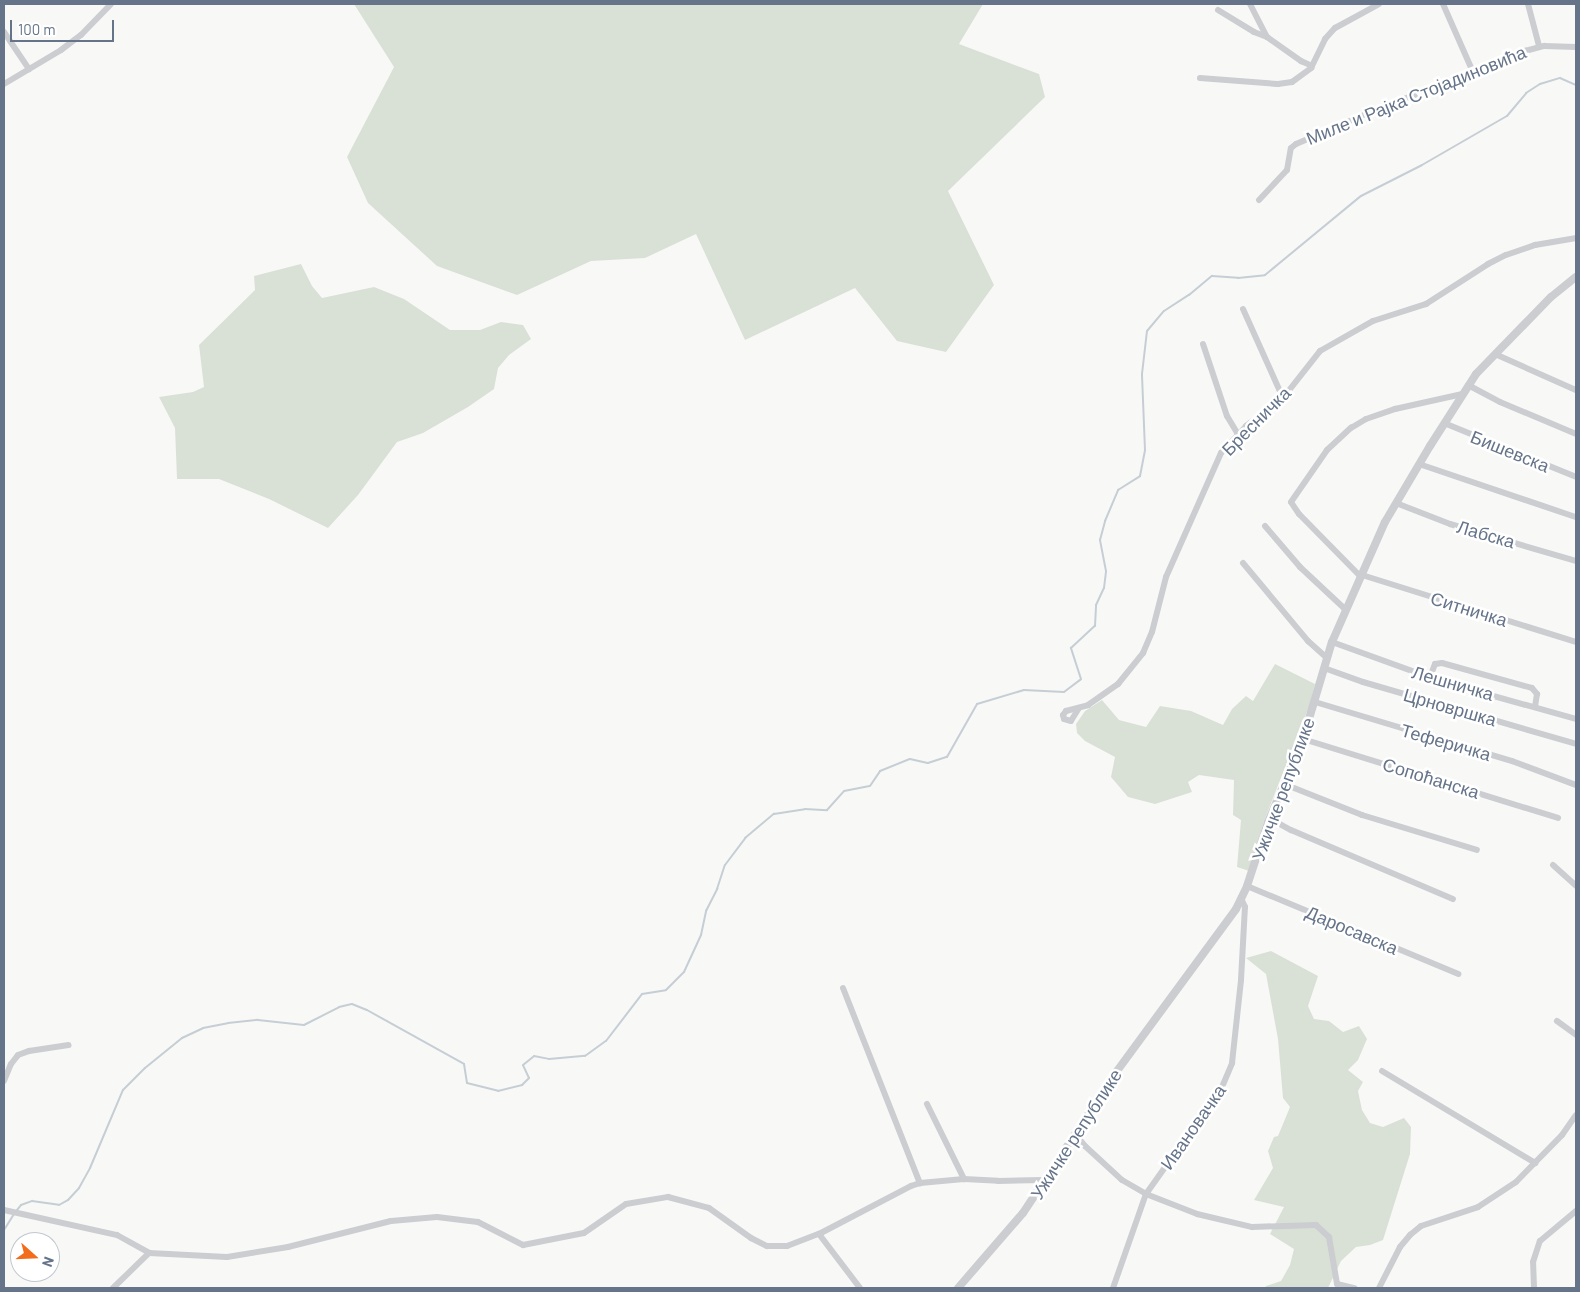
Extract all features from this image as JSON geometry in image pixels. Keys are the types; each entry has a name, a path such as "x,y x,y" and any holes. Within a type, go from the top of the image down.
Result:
{"street":[{"path":"4,84 51,57 81,35 111,4"},
{"path":"1250,4 1267,36"},
{"path":"1200,78 1286,84 1298,79 1312,66 1325,39 1335,28 1379,4"},
{"path":"1443,4 1473,72"},
{"path":"1528,4 1539,46"},
{"path":"1218,10 1246,28 1267,36 1301,61 1312,66"},
{"path":"4,32 29,69"},
{"name":"Миле и Рајка Стојадиновића","path":"1259,200 1286,170 1293,145 1380,108 1539,46 1576,47"},
{"name":"Бресничка","path":"1079,708 1088,705 1118,684 1143,653 1152,632 1164,584 1178,546 1192,522 1218,457 1238,434 1283,398 1320,351 1385,316 1426,304 1488,264 1506,255 1535,245 1576,238"},
{"name":"Ужичке републике","path":"958,1288 1024,1214 1044,1180 1076,1135 1117,1071 1242,898 1270,818 1303,738 1315,702 1326,657 1379,534 1419,464 1468,385 1495,354 1551,297 1576,277"},
{"path":"1243,309 1283,398"},
{"path":"1202,344 1227,416 1238,434"},
{"path":"1495,354 1576,390"},
{"path":"1468,385 1500,402 1576,434"},
{"path":"1361,576 1291,505 1322,457 1340,436 1351,428 1366,419 1395,409 1462,394"},
{"name":"Бишевска","path":"1444,423 1576,477"},
{"path":"1419,464 1576,517"},
{"name":"Лабска","path":"1396,503 1450,524 1576,561"},
{"path":"1265,526 1300,567 1346,610"},
{"path":"1243,563 1308,641 1326,657"},
{"name":"Ситничка","path":"1361,576 1576,642"},
{"name":"Лешничка","path":"1332,642 1430,677 1576,719"},
{"path":"1430,677 1435,664 1442,663 1532,688 1536,691 1535,706"},
{"name":"Црновршка","path":"1324,668 1363,682 1576,744"},
{"name":"Теферичка","path":"1315,702 1512,761 1576,785"},
{"name":"Сопоћанска","path":"1303,738 1558,818"},
{"path":"1284,784 1362,814 1477,850"},
{"path":"1270,818 1291,830 1453,900"},
{"path":"1553,865 1576,886"},
{"name":"Даросавска","path":"1247,886 1458,974"},
{"name":"Ивановачка","path":"1113,1288 1146,1194 1222,1087 1232,1063 1241,980 1245,908 1242,898"},
{"path":"843,988 920,1183"},
{"path":"1557,1021 1576,1035"},
{"path":"4,1081 11,1064 18,1055 29,1051 69,1045"},
{"path":"1382,1071 1535,1163"},
{"path":"927,1104 964,1178"},
{"path":"1379,1288 1400,1247 1421,1226 1478,1207 1516,1182 1562,1135 1576,1115"},
{"path":"1076,1135 1114,1174 1146,1194 1197,1214 1252,1228 1316,1225 1329,1237 1337,1284 1355,1288"},
{"path":"4,1211 117,1235 149,1253 227,1257 288,1247 391,1221 437,1217 478,1222 523,1245 584,1233 626,1204 668,1197 709,1208 751,1238 767,1246 787,1246 819,1234 920,1183 964,1178 998,1181 1044,1180"},
{"path":"1534,1288 1533,1262 1540,1240 1576,1211"},
{"path":"819,1234 860,1288"},
{"path":"113,1288 149,1253"}],"shaded area":[{"path":"354,4 983,4 959,44 1039,74 1045,97 948,191 994,285 946,352 897,341 855,288 745,340 696,234 645,258 591,261 517,295 437,266 368,203 347,157 394,67"},
{"path":"301,264 312,286 322,298 374,287 404,299 450,330 480,330 501,322 523,325 531,339 509,355 498,368 494,389 468,407 423,433 397,442 358,495 328,528 269,499 219,479 177,479 175,428 159,397 193,392 204,387 199,345 255,290 254,276"},
{"path":"1275,664 1315,684 1310,704 1264,821 1249,871 1237,867 1241,820 1233,815 1234,780 1199,775 1188,782 1192,792 1155,804 1128,797 1111,777 1115,757 1085,741 1077,733 1076,724 1085,711 1102,700 1119,720 1146,727 1160,706 1191,711 1223,725 1232,709 1246,696 1253,701"},
{"path":"1271,951 1318,976 1308,1006 1314,1019 1329,1021 1343,1032 1359,1026 1367,1039 1358,1060 1348,1070 1363,1082 1358,1091 1362,1110 1370,1123 1383,1127 1404,1118 1411,1127 1410,1154 1383,1240 1370,1245 1356,1247 1341,1261 1328,1288 1265,1288 1281,1281 1290,1265 1294,1249 1270,1234 1284,1207 1254,1200 1273,1168 1268,1151 1274,1137 1278,1136 1290,1107 1283,1098 1278,1039 1266,974 1246,958"}],"waterway":[{"path":"17,1210 21,1205 32,1201 59,1205 68,1200 79,1188 90,1168 123,1090 145,1068 182,1038 203,1028 258,1020 304,1025 339,1007 352,1004 367,1010 464,1064 467,1083 498,1091 522,1085 529,1078 523,1065 534,1056 549,1059 585,1056 606,1041 642,994 666,990 684,972 701,935 706,911 717,889 725,865 745,838 774,814 805,809 827,810 844,791 870,786 880,771 910,759 928,763 947,757 977,704 1024,690 1064,692 1081,679 1071,648 1095,626 1096,605 1104,588 1106,571 1100,540 1105,521 1118,490 1140,476 1145,450 1142,374 1147,331 1164,311 1189,295 1212,276 1238,278 1265,275 1361,196 1422,165 1507,116 1526,93 1540,84 1560,78 1576,85"},
{"path":"4,1230 14,1214"}]}
